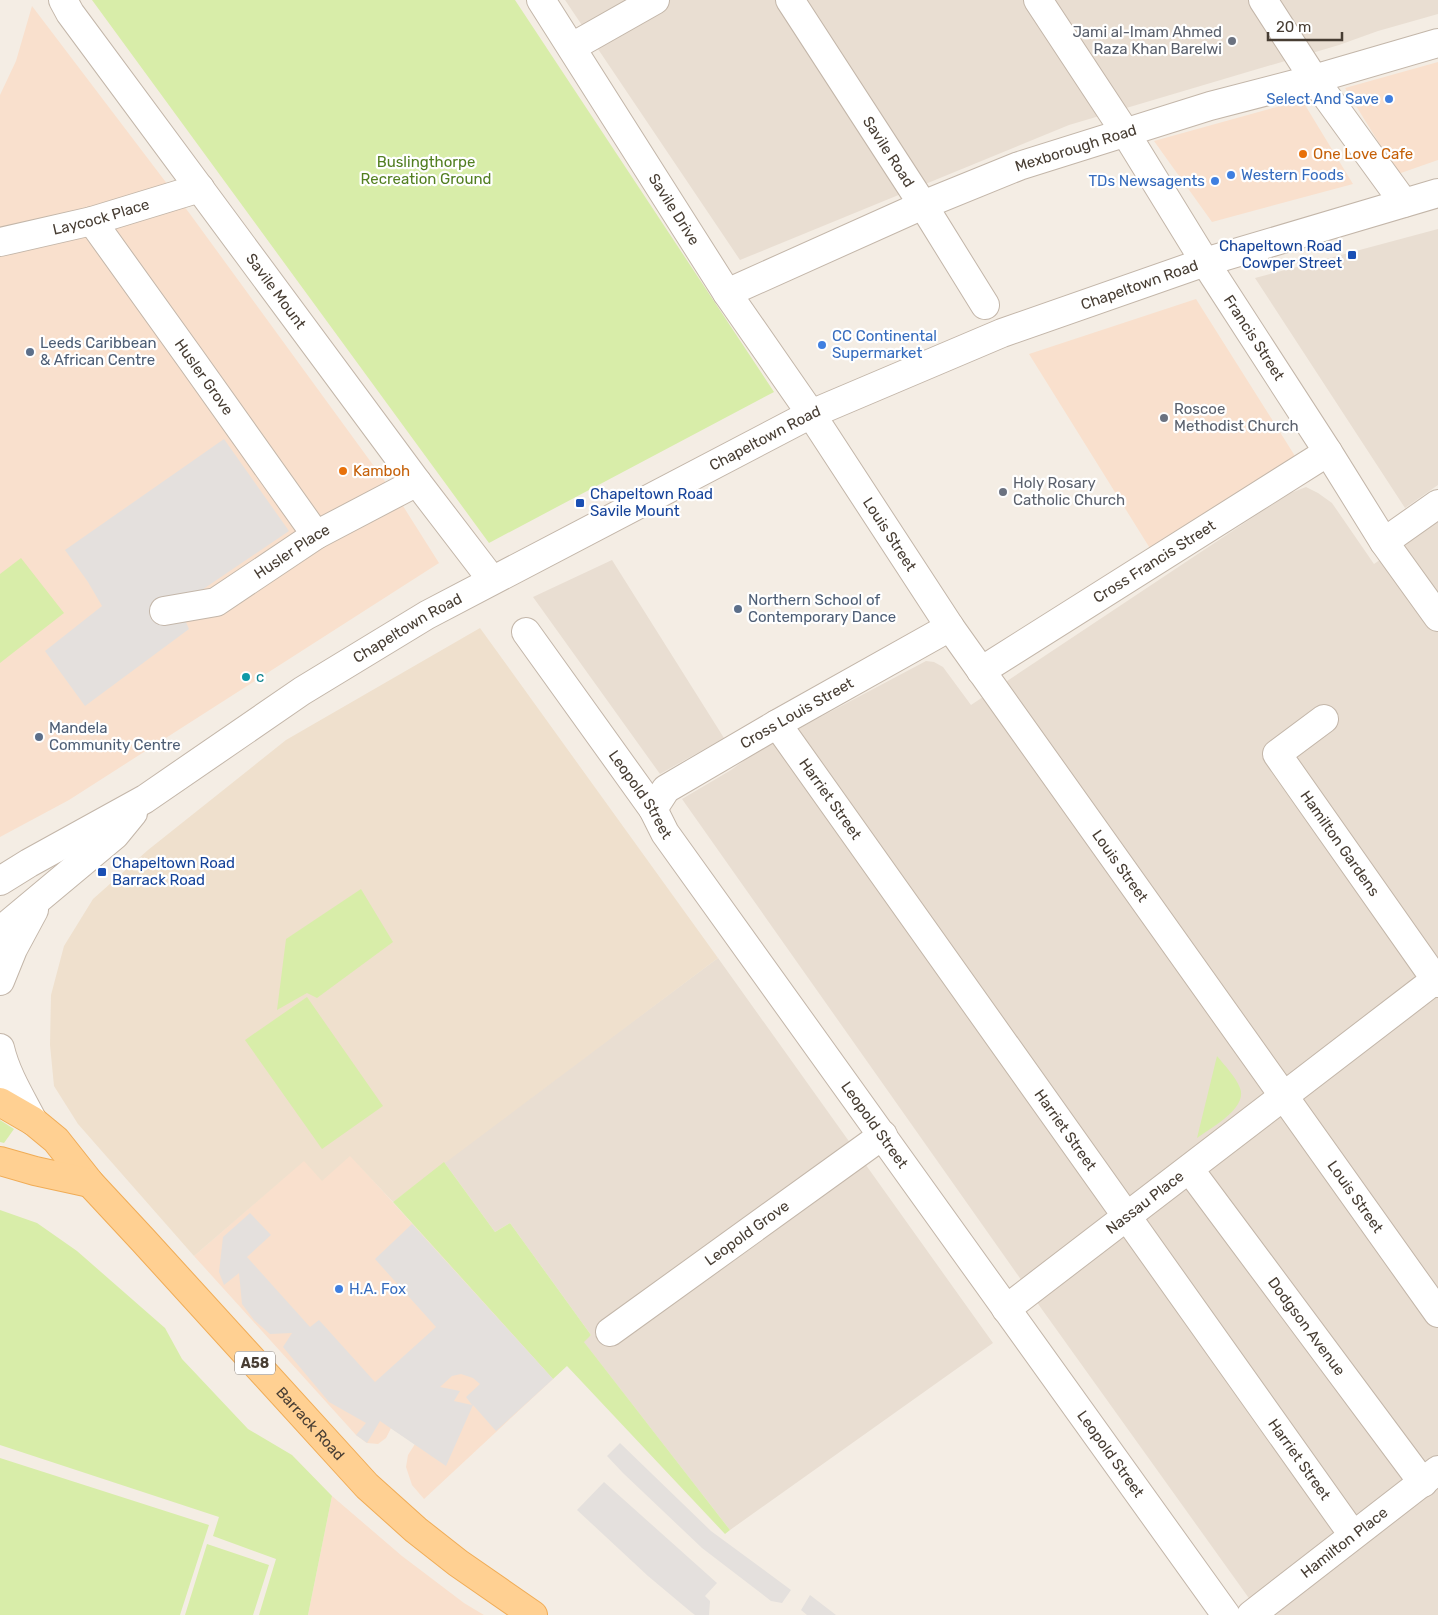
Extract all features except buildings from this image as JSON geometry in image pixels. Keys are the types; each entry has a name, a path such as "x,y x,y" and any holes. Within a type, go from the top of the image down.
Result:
{"main road":[{"name":"Barrack Road","path":"0,1102 33,1121 56,1140 90,1184 367,1486 416,1530 458,1563 534,1615"},
{"path":"0,1161 90,1184"}],"street":[{"name":"Savile Mount","path":"63,0 70,13 416,482 492,580"},
{"name":"Savile Drive","path":"542,0 727,292 811,414"},
{"path":"572,47 655,0"},
{"name":"Savile Road","path":"790,0 923,205 992,317"},
{"name":"Francis Street","path":"1038,0 1125,132 1204,262 1328,452 1384,542 1438,617"},
{"path":"1263,0 1314,79 1404,203"},
{"name":"Mexborough Road","path":"727,292 923,205 1019,166 1210,106 1314,79 1438,42"},
{"name":"Laycock Place","path":"0,242 92,221 200,188"},
{"name":"Chapeltown Road","path":"0,881 145,799 302,691 427,615 992,317 1204,262 1438,193"},
{"name":"Husler Grove","path":"92,221 192,358 316,535"},
{"name":"Louis Street","path":"811,414 950,627 1438,1313"},
{"name":"Cross Francis Street","path":"981,671 1328,452"},
{"name":"Husler Place","path":"164,611 216,602 316,535 416,482"},
{"path":"1384,542 1438,504"},
{"name":"Cross Louis Street","path":"653,809 666,789 950,627"},
{"name":"Leopold Street","path":"526,632 653,809 665,833 883,1134 1226,1615"},
{"name":"Hamilton Gardens","path":"1283,1096 1437,982 1277,754 1324,719"},
{"name":"Harriet Street","path":"777,724 1354,1535"},
{"name":"Chapeltown Road","path":"0,931 115,836 145,799"},
{"name":"Chapeltown Road","path":"0,981 13,949 42,895"},
{"path":"0,1048 16,1089 33,1121"},
{"name":"Nassau Place","path":"1006,1309 1190,1170 1283,1096"},
{"name":"Leopold Grove","path":"610,1332 883,1134"},
{"name":"Dodgson Avenue","path":"1190,1170 1430,1476"},
{"name":"Hamilton Place","path":"1251,1615 1430,1476"}],"shaded area":[{"path":"565,0 1438,0 1438,14 1069,125 740,260"},
{"path":"32,6 190,214 403,506 439,563 69,800 0,837 0,95 16,61"},
{"path":"1438,62 1438,160 1398,174 1345,88"},
{"path":"1302,100 1353,184 1212,222 1154,141"},
{"path":"1438,229 1438,485 1405,508 1255,278"},
{"path":"1196,299 1295,456 1151,550 1029,354"},
{"path":"224,439 289,531 193,596 185,620 189,629 85,706 45,651 102,606 88,582 65,550"},
{"path":"1306,487 1332,503 1374,564 1438,519 1438,1615 1261,1615 1041,1308 682,799 731,770 760,749 926,661 934,662 943,667 971,705 1288,494"},
{"path":"612,560 724,738 660,774 533,597"},
{"path":"480,628 718,958 393,1202 350,1156 322,1181 304,1161 194,1256 78,1124 54,1086 50,1045 51,995 64,946 93,899 148,850 286,740"},
{"path":"718,958 993,1343 730,1530 583,1341 591,1335 510,1223 495,1232 444,1162"},
{"path":"350,1155 553,1379 424,1499 412,1485 406,1467 408,1455 415,1444 391,1428 386,1438 378,1444 367,1443 356,1435 194,1256 304,1160"},
{"path":"250,1213 271,1235 247,1257 310,1327 319,1320 375,1382 436,1327 375,1259 412,1224 553,1379 496,1431 473,1405 446,1466 380,1421 367,1443 356,1435 366,1423 329,1402 283,1347 292,1333 270,1334 254,1320 242,1304 239,1273 224,1285 219,1272 223,1237","holes":["461,1374 473,1378 480,1384 466,1397 472,1405 454,1401 460,1391 440,1387 452,1376"]},
{"path":"620,1443 711,1531 791,1590 782,1603 771,1601 702,1548 623,1473 607,1456"},
{"path":"604,1482 717,1583 705,1596 710,1601 709,1615 695,1615 691,1612 648,1576 577,1510"},
{"path":"332,1496 402,1556 464,1603 484,1615 308,1615"},
{"path":"810,1595 836,1615 807,1615 801,1610"}],"green space":[{"name":"Buslingthorpe Recreation Ground","path":"92,0 515,0 774,392 489,543"},
{"path":"21,558 64,613 0,663 0,574"},
{"path":"361,889 393,942 317,998 307,993 277,1010 286,939"},
{"path":"307,997 383,1106 322,1149 245,1040"},
{"path":"1217,1056 1236,1080 1241,1095 1239,1103 1227,1117 1197,1138"},
{"path":"0,1120 14,1129 4,1143 0,1142"},
{"path":"444,1162 495,1232 510,1223 591,1335 584,1342 730,1530 725,1534 567,1366 553,1379 393,1202"},
{"path":"0,1210 37,1223 77,1251 165,1328 182,1359 248,1429 292,1455 332,1496 308,1615 259,1615 276,1559 213,1536 219,1517 0,1445"},
{"path":"0,1458 209,1525 180,1615 0,1615"},
{"path":"207,1544 269,1565 253,1615 185,1615"}],"place":[{"name":"Jami al-Imam Ahmed Raza Khan Barelwi","path":"1232,41"},
{"name":"Select And Save","path":"1389,99"},
{"name":"One Love Cafe","path":"1303,154"},
{"name":"Western Foods","path":"1231,175"},
{"name":"TDs Newsagents","path":"1215,181"},
{"name":"Chapeltown Road Cowper Street","path":"1352,255"},
{"name":"CC Continental Supermarket","path":"822,345"},
{"name":"Leeds Caribbean & African Centre","path":"30,352"},
{"name":"Roscoe Methodist Church","path":"1164,418"},
{"name":"Kamboh","path":"343,471"},
{"name":"Holy Rosary Catholic Church","path":"1003,492"},
{"name":"Chapeltown Road Savile Mount","path":"580,503"},
{"name":"Northern School of Contemporary Dance","path":"738,609"},
{"name":"c","path":"246,677"},
{"name":"Mandela Community Centre","path":"39,737"},
{"name":"Chapeltown Road Barrack Road","path":"102,872"},
{"name":"H.A. Fox","path":"339,1289"}]}
